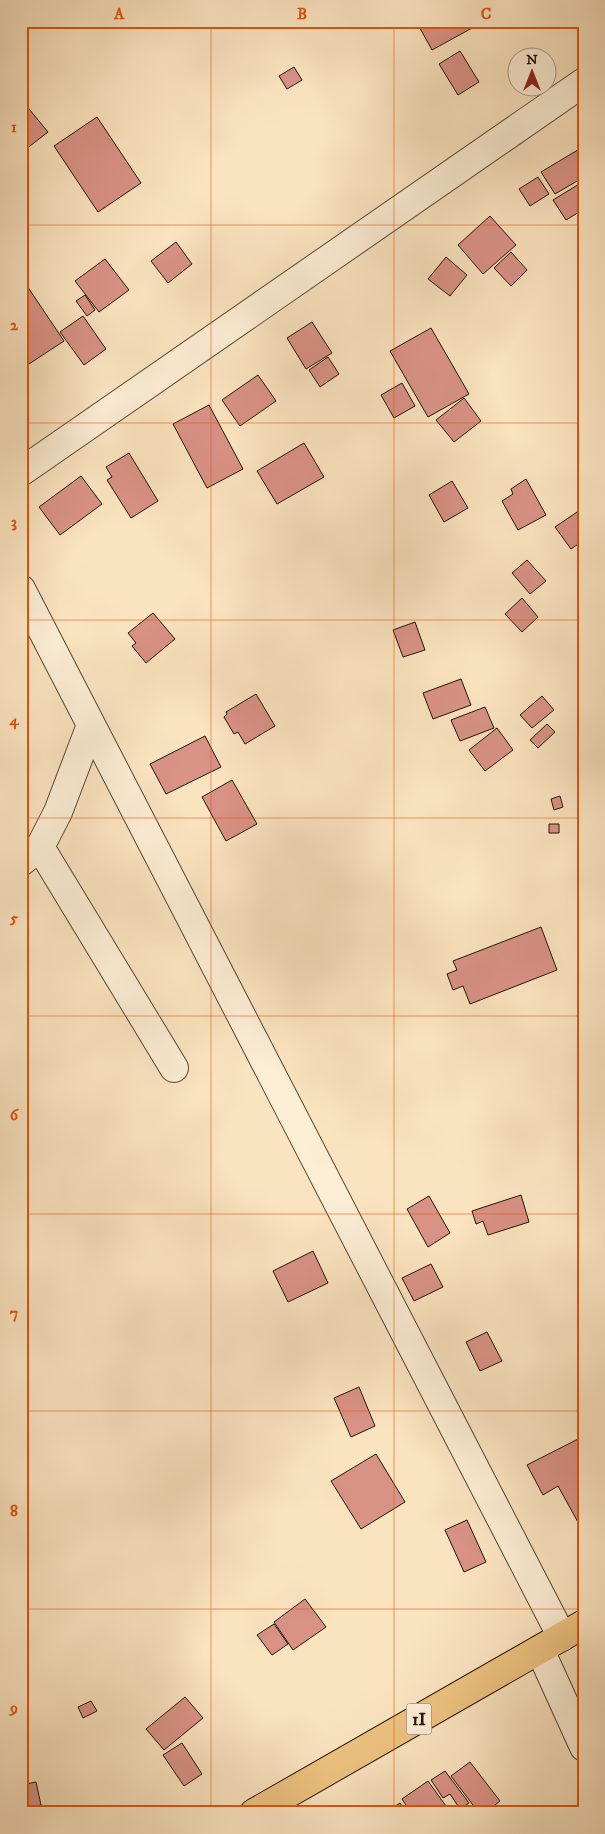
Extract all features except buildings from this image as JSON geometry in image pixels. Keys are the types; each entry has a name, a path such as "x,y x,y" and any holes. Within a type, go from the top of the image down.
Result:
{"highway":[{"name":"1I","path":"254,1813 562,1637"}],"street":[{"path":"21,472 584,82"},
{"path":"21,589 562,1637 584,1747"},
{"path":"91,725 58,812 31,854 174,1068"}]}
